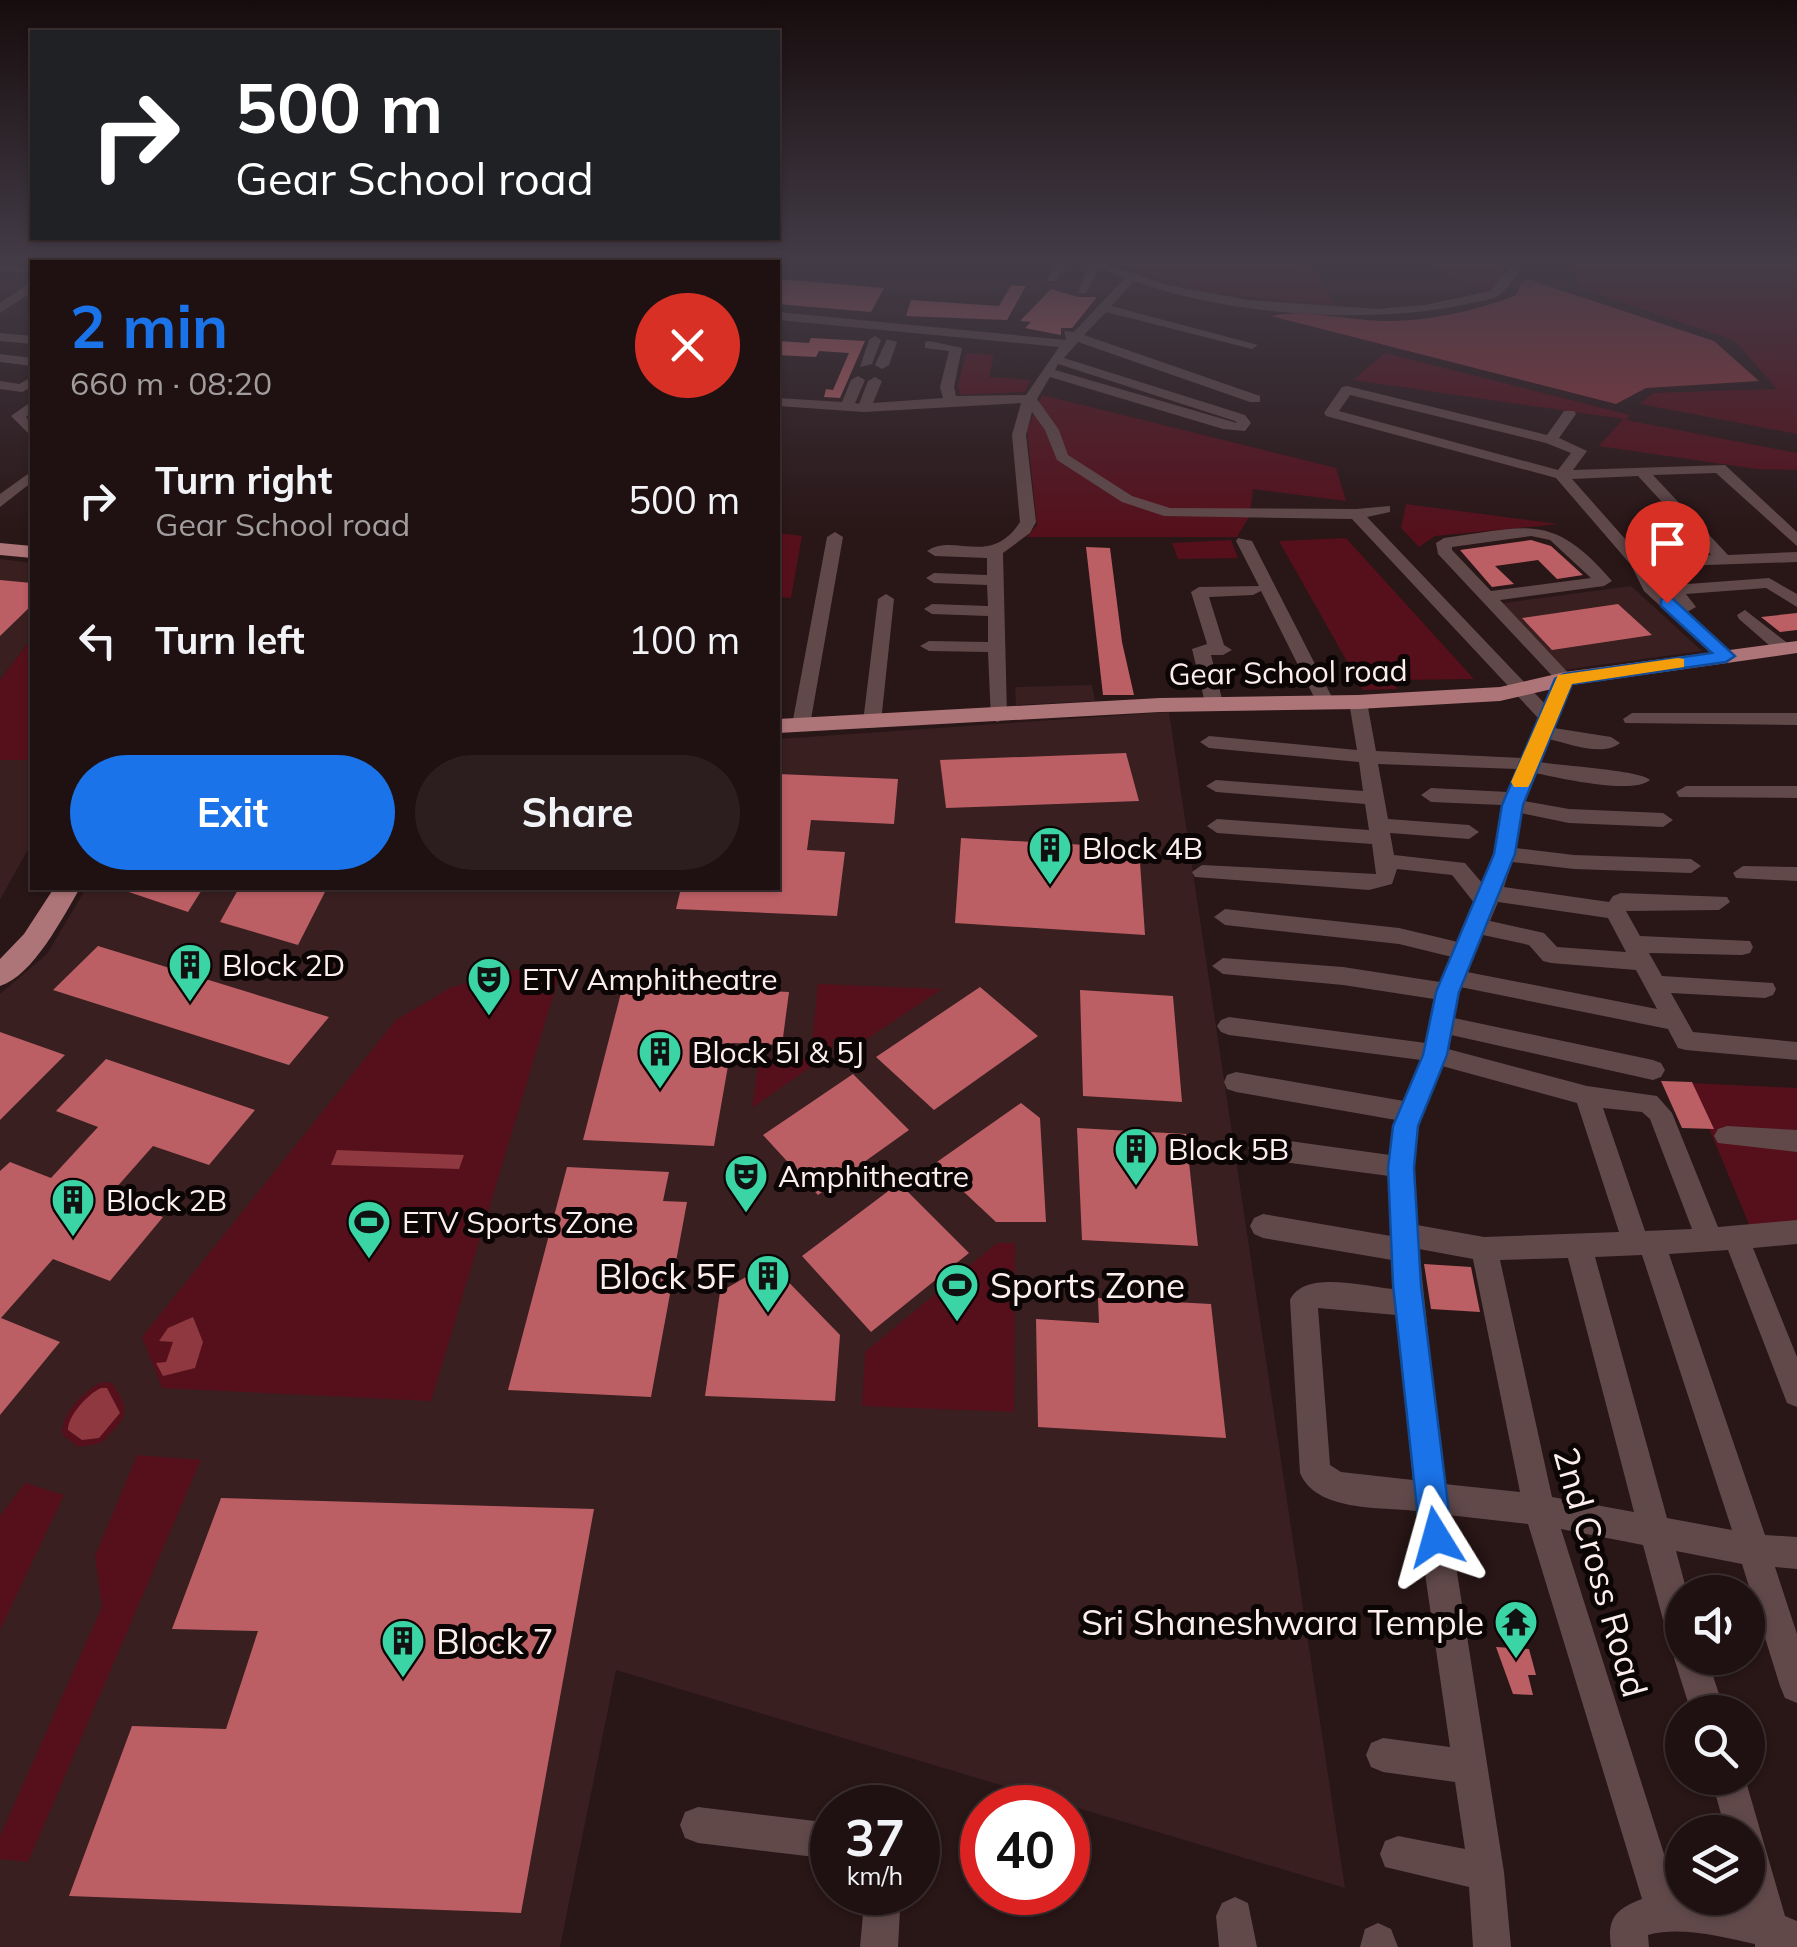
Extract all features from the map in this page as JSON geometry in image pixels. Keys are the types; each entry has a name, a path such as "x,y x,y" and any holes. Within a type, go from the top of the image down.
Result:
{"main road":[{"path":"0,549 30,552"},
{"name":"Gear School road","path":"780,726 1214,703 1358,702 1519,690 1564,679 1791,648"},
{"path":"0,956 47,890"},
{"path":"0,976 34,941 66,890"}],"street":[{"path":"864,364 870,352"},
{"path":"882,365 887,352"},
{"path":"955,352 947,387 956,402"},
{"path":"934,550 995,552 1028,522 1020,421 1030,398 1062,352"},
{"path":"1157,352 1256,399"},
{"path":"0,358 30,362"},
{"path":"1051,366 1240,418 1244,423 1240,428 1228,426 1051,366"},
{"path":"846,408 858,380"},
{"path":"864,408 875,381"},
{"path":"0,385 22,388 30,382"},
{"path":"1561,475 1575,462 1580,449 1355,390 1347,390 1330,411 1390,431 1561,475 1720,468 1781,519 1797,541"},
{"path":"0,394 14,396 0,406"},
{"path":"780,402 864,408 1030,398"},
{"path":"1030,398 1052,430 1062,457 1127,499 1169,512 1250,515 1274,506 1356,514 1385,509"},
{"path":"30,407 18,416 30,431"},
{"path":"1552,440 1569,414"},
{"path":"11,421 7,428 30,433"},
{"path":"1575,462 1594,472"},
{"path":"1641,470 1723,559"},
{"path":"1561,475 1638,563 1650,586 1735,655"},
{"path":"0,502 30,477"},
{"path":"1356,514 1519,690 1546,725 1582,741 1611,743"},
{"path":"1547,529 1560,531 1585,555 1588,566"},
{"path":"1485,598 1604,581 1556,537 1530,531 1444,544 1444,552 1464,576 1485,598 1564,679 1526,766 1504,854 1469,940 1441,1024 1435,1055 1410,1112 1401,1168 1404,1242 1430,1499 1486,1872 1492,1947"},
{"path":"802,725 835,537"},
{"path":"1244,541 1326,703"},
{"path":"1433,544 1428,551 1445,570 1464,576"},
{"path":"995,552 998,716"},
{"path":"1638,563 1797,557"},
{"path":"934,578 996,580"},
{"path":"1735,655 1674,590 1769,583 1797,602"},
{"path":"1214,703 1202,650 1221,650 1199,592 1253,590"},
{"path":"872,722 886,599"},
{"path":"932,609 995,611"},
{"path":"1745,616 1791,648"},
{"path":"929,646 995,646"},
{"path":"1202,872 1370,882 1384,879 1358,702"},
{"path":"1632,719 1797,719"},
{"path":"1209,742 1366,757 1511,762 1640,780"},
{"path":"1216,786 1372,798"},
{"path":"1686,792 1797,792"},
{"path":"1431,795 1514,802 1569,816 1663,820"},
{"path":"1217,826 1469,832"},
{"path":"1504,854 1574,862 1692,866"},
{"path":"1384,862 1458,868 1469,940"},
{"path":"1742,874 1797,874"},
{"path":"1615,911 1620,901 1719,902"},
{"path":"1223,966 1343,976 1469,940 1615,911"},
{"path":"1615,911 1657,984 1681,1037 1694,1044 1797,1051"},
{"path":"1225,917 1399,936 1536,939 1551,955 1742,947"},
{"path":"1469,940 1672,1021"},
{"path":"1657,984 1765,989"},
{"path":"1441,1024 1653,1070"},
{"path":"1229,1026 1410,1048 1587,1096 1648,1103 1656,1108 1797,1393"},
{"path":"1236,1082 1410,1112"},
{"path":"1587,1096 1702,1386 1797,1686"},
{"path":"1727,1136 1797,1140"},
{"path":"1261,1148 1401,1168"},
{"path":"1263,1226 1484,1249 1797,1232"},
{"path":"1578,1246 1612,1360 1665,1575"},
{"name":"2nd Cross Road","path":"1484,1249 1539,1510 1664,1912"},
{"path":"1410,1303 1312,1294 1304,1300 1315,1474 1336,1487 1539,1510 1752,1550 1797,1554"},
{"path":"1383,1754 1471,1768"},
{"path":"698,1825 810,1838"},
{"path":"1398,1854 1486,1872"},
{"path":"1765,1894 1780,1938"},
{"path":"1630,1947 1627,1927 1632,1921 1664,1912 1780,1938"},
{"path":"879,1947 881,1915"}],"shaded area":[{"path":"1412,352 1726,352 1759,381 1646,388 1616,404"},
{"path":"1745,352 1797,352 1797,434 1640,404 1653,393 1777,389"},
{"path":"966,353 994,355 989,377 1030,380 1025,392 960,395 958,385"},
{"path":"1385,353 1630,415 1626,420 1797,453 1797,470 1757,469 1599,446 1623,419 1353,380"},
{"path":"1042,395 1336,468 1346,501 1253,489 1250,515 1237,537 1027,537 1037,525 1027,429"},
{"path":"1406,504 1559,524 1435,536 1419,547 1401,528"},
{"path":"780,533 802,536 791,598 780,597"},
{"path":"1346,538 1474,679 1394,680 1397,689 1363,690 1279,541"},
{"path":"1231,540 1238,558 1178,559 1172,543"},
{"path":"0,559 30,563 30,641 0,680"},
{"path":"1631,586 1702,651 1563,670 1497,604"},
{"path":"30,641 30,760 0,760 0,680"},
{"path":"1092,685 1095,701 1016,705 1015,687"},
{"path":"1169,712 1345,1888 1090,1812 1090,1785 1001,1785 616,1670 560,1947 0,1947 0,994 47,954 85,890 780,890 780,739"},
{"path":"0,760 30,760 30,846 0,900"},
{"path":"505,970 548,970 559,976 431,1401 162,1388 142,1337 396,1020 450,988"},
{"path":"818,984 942,989 867,1039 833,1039 832,1052 752,1108 759,1058 810,1059"},
{"path":"1690,1083 1797,1088 1797,1226 1751,1229"},
{"path":"337,1150 464,1155 459,1169 331,1165"},
{"name":"Sports Zone","path":"997,1243 1015,1243 1014,1412 862,1406 865,1352"},
{"path":"193,1317 203,1342 195,1368 163,1376 156,1363 166,1362 173,1342 159,1341 168,1328"},
{"path":"102,1382 112,1383 123,1402 124,1415 101,1443 78,1447 62,1434 65,1419 81,1397"},
{"path":"101,1388 107,1388 120,1413 99,1438 82,1440 68,1430 71,1418"},
{"path":"137,1455 201,1460 28,1862 0,1859 0,1836 102,1607 95,1556"},
{"path":"25,1483 64,1495 0,1630 0,1516"}],"building":[{"path":"780,352 819,352 816,357 780,355"},
{"path":"832,352 860,352 840,398 824,397 826,389 833,390 849,353"},
{"path":"1531,540 1551,546 1583,575 1557,579 1538,560 1495,566 1514,584 1492,587 1460,550"},
{"path":"1086,547 1110,548 1122,642 1134,695 1103,695"},
{"path":"0,580 30,583 30,607 0,636"},
{"path":"1618,604 1652,635 1552,650 1522,618"},
{"path":"1797,613 1797,630 1780,632 1761,617"},
{"path":"1126,753 1139,801 946,808 940,760"},
{"path":"780,774 898,779 894,824 811,820 807,850 845,852 837,916 676,909 681,890 780,890"},
{"name":"Block 4B","path":"961,838 1139,848 1145,935 955,923"},
{"path":"123,890 202,890 188,912"},
{"path":"238,890 326,890 298,945 220,922"},
{"name":"Block 2D","path":"98,946 329,1017 289,1065 53,990"},
{"name":"Block 5I & 5J","path":"623,985 789,992 782,1045 732,1043 714,1146 583,1140"},
{"path":"980,987 1038,1036 934,1110 876,1057"},
{"path":"1080,990 1173,996 1182,1102 1083,1096"},
{"path":"0,1032 65,1055 0,1120"},
{"name":"Block 2B","path":"106,1059 255,1110 209,1165 153,1146 108,1197 163,1217 110,1281 53,1259 1,1318 60,1342 0,1415 0,1171 10,1162 51,1178 98,1127 56,1111"},
{"path":"853,1074 909,1130 818,1195 763,1135"},
{"path":"1661,1081 1692,1082 1714,1129 1682,1128"},
{"path":"1021,1103 1040,1118 1046,1222 996,1222 934,1164"},
{"name":"Block 5B","path":"1077,1128 1186,1134 1198,1246 1082,1240"},
{"path":"567,1167 669,1172 663,1201 687,1202 651,1397 508,1390"},
{"path":"899,1183 969,1253 871,1332 802,1256"},
{"name":"Block 5F","path":"770,1263 840,1335 835,1401 705,1396 720,1292"},
{"path":"1424,1264 1471,1267 1480,1312 1431,1309"},
{"path":"1098,1298 1211,1304 1226,1438 1038,1427 1036,1319 1099,1323"},
{"name":"Block 7","path":"221,1498 594,1509 521,1913 69,1896 132,1726 226,1729 258,1631 172,1629"},
{"name":"Sri Shaneshwara Temple","path":"1496,1647 1529,1649 1536,1675 1528,1675 1533,1695 1513,1694"}],"slow traffic":[{"path":"1521,782 1558,702 1564,679 1678,663"}],"place":[{"name":"Block 4B","path":"1050,886"},
{"name":"Block 2D","path":"190,1003"},
{"name":"ETV Amphitheatre","path":"489,1017"},
{"name":"Block 5I & 5J","path":"660,1090"},
{"name":"Block 5B","path":"1136,1187"},
{"name":"Amphitheatre","path":"746,1214"},
{"name":"Block 2B","path":"73,1238"},
{"name":"ETV Sports Zone","path":"369,1260"},
{"name":"Block 5F","path":"768,1314"},
{"name":"Sports Zone","path":"957,1323"},
{"name":"Sri Shaneshwara Temple","path":"1516,1660"},
{"name":"Block 7","path":"403,1679"}],"route":[{"path":"1436,1537 1407,1285 1401,1168 1406,1126 1435,1055 1447,992 1504,854 1512,805 1526,766 1558,702 1564,679 1726,656 1667,603"}]}
